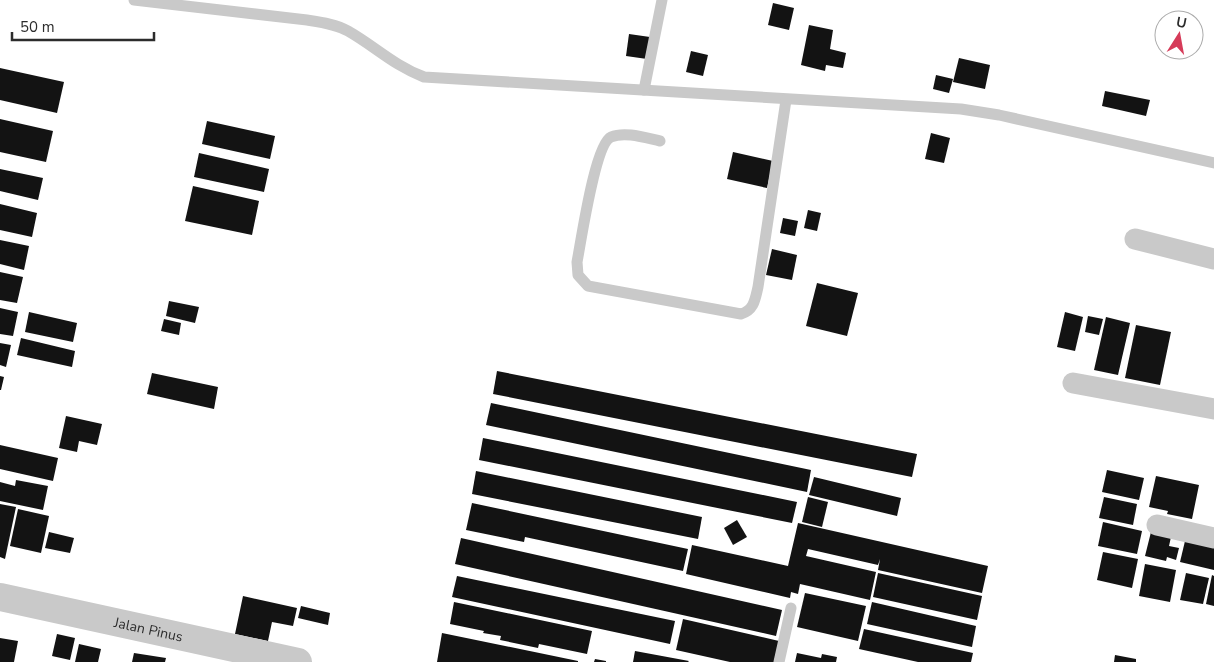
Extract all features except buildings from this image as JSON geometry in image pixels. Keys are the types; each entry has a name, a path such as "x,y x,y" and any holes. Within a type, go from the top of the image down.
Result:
{"street":[{"path":"1135,239 1214,259"},
{"path":"1073,384 1214,409"},
{"path":"1157,525 1214,538"},
{"name":"Jalan Pinus","path":"0,597 298,662"}],"lane":[{"path":"134,0 307,20 332,25 347,30 392,62 424,78 786,100 920,105 970,110 1214,163"},
{"path":"644,90 662,0"},
{"path":"660,141 621,135 609,138 604,142 594,176 577,262 578,275 588,286 741,314 749,312 754,304 758,287 786,100"},
{"path":"779,662 791,608"}]}
